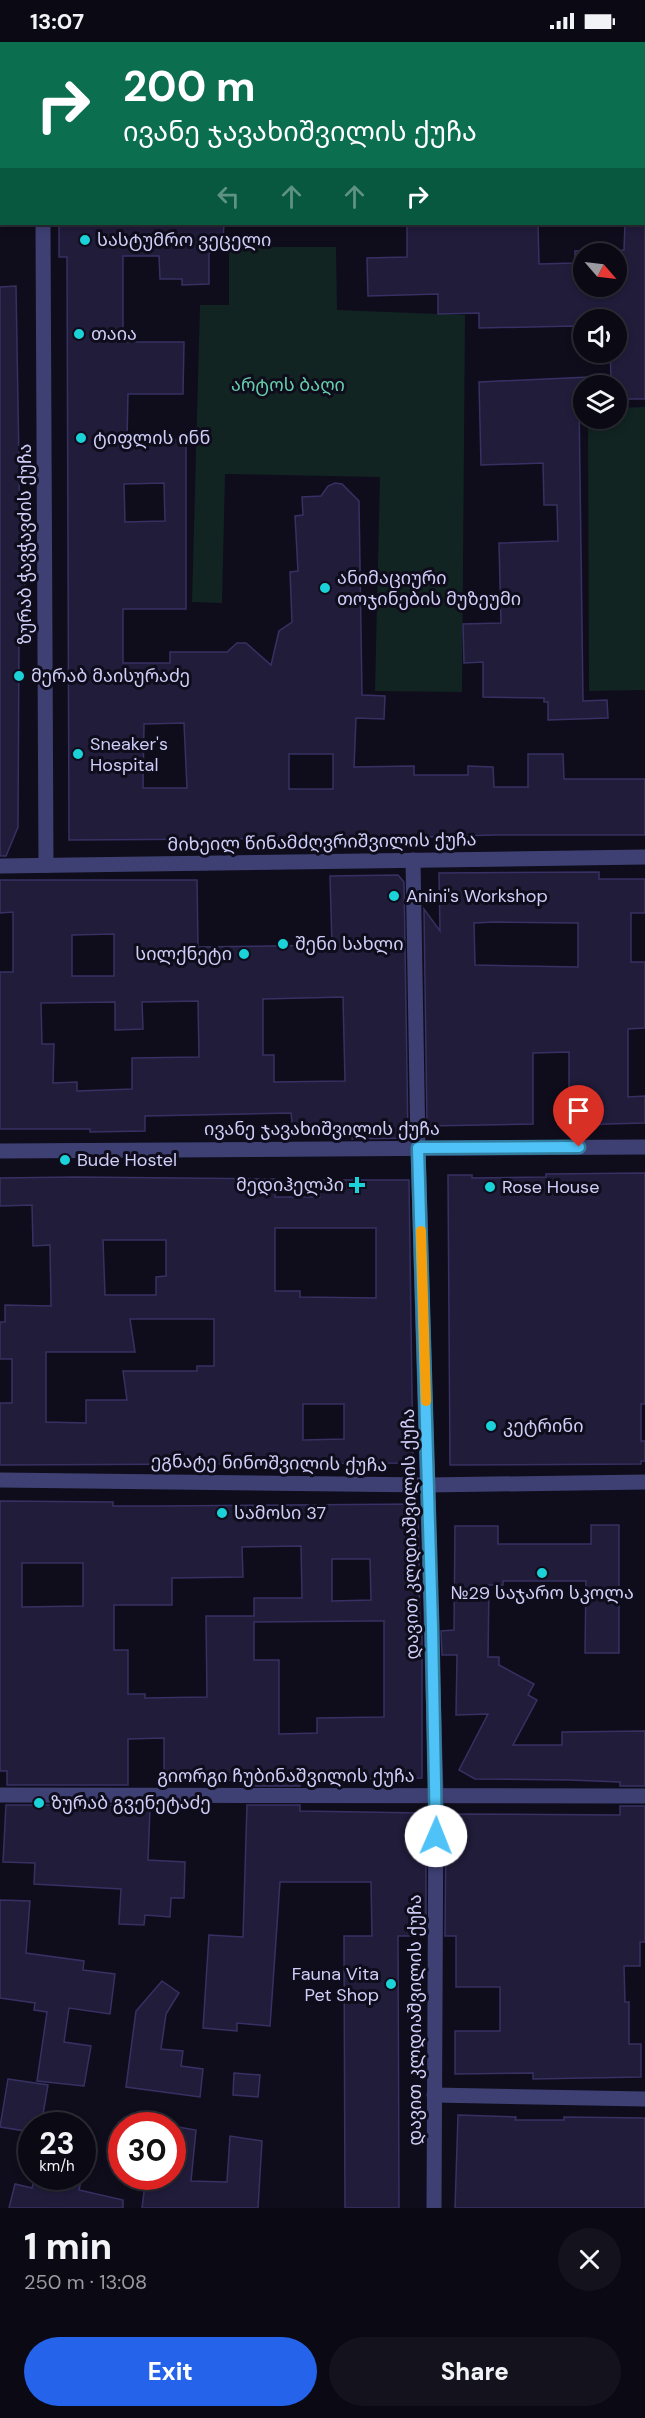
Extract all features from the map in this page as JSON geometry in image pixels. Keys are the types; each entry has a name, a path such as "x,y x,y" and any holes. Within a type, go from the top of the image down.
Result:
{"street":[{"name":"ზურაბ ჭავჭავძის ქუჩა","path":"43,225 46,865"},
{"name":"მიხეილ წინამძღვრიშვილის ქუჩა","path":"0,866 645,857"},
{"name":"დავით კლდიაშვილის ქუჩა","path":"413,860 418,1148 436,1795 434,2208"},
{"name":"ივანე ჯავახიშვილის ქუჩა","path":"0,1151 645,1147"},
{"name":"ეგნატე ნინოშვილის ქუჩა","path":"0,1480 427,1485 645,1482"},
{"name":"გიორგი ჩუბინაშვილის ქუჩა","path":"0,1795 645,1796"},
{"path":"434,2095 645,2099"}],"green space":[{"name":"არტოს ბაღი","path":"229,247 336,247 337,310 465,315 462,692 375,691 380,477 225,474 222,603 192,602 200,305 229,305"},
{"path":"645,407 645,690 589,691 588,429 627,429 627,408"}],"building":[{"path":"59,225 224,225 223,239 209,254 209,284 182,285 182,279 160,279 159,256 123,256 123,342 184,342 183,394 128,394 127,440 186,440 186,609 123,609 123,663 170,663 170,652 227,652 237,643 246,643 271,665 279,631 292,622 290,572 298,571 295,516 303,515 302,497 321,496 328,486 335,483 342,484 359,501 362,695 385,696 384,719 356,718 354,767 414,766 414,775 468,775 468,766 493,767 494,787 528,787 528,754 563,754 564,779 645,779 645,835 69,840 67,257 59,257","holes":["164,483 165,521 125,522 124,484","184,723 187,788 143,788 144,724","289,754 333,754 333,789 289,789"]},
{"path":"407,225 538,225 539,264 573,263 573,297 627,297 625,225 645,225 645,399 627,399 627,375 611,375 610,363 627,363 627,309 573,309 573,326 479,328 479,313 438,314 438,294 368,296 367,258 407,257"},
{"path":"16,286 19,464 25,464 26,482 19,483 21,526 25,526 25,637 19,637 18,827 6,856 0,856 0,287"},
{"path":"573,378 573,429 579,429 583,701 607,700 608,718 548,720 548,702 544,702 544,698 483,697 483,662 464,663 463,624 501,623 499,543 558,541 557,505 544,505 543,463 481,465 479,382"},
{"path":"599,872 599,879 645,879 645,913 631,913 631,962 645,962 645,1028 628,1029 628,1097 645,1096 645,1123 569,1125 569,1052 533,1053 533,1124 427,1126 424,909 440,931 439,873","holes":["474,923 578,923 578,967 475,965"]},
{"path":"398,875 404,882 408,1138 352,1139 352,1130 293,1130 291,1113 145,1116 145,1131 0,1129 0,972 13,972 13,912 0,913 0,880 197,880 198,947 332,945 330,876","holes":["114,934 114,976 72,976 72,935","343,997 345,1081 274,1082 274,1055 263,1055 263,999","198,1001 199,1057 132,1058 132,1089 77,1091 77,1082 53,1083 54,1044 42,1044 41,1003 115,1002 115,1030 143,1029 142,1002"]},
{"path":"645,1173 645,1404 641,1404 641,1441 645,1441 645,1461 641,1461 641,1464 450,1465 448,1175 472,1175 472,1178 546,1177 546,1174"},
{"path":"0,1178 275,1179 275,1197 320,1197 320,1180 409,1180 413,1463 0,1465 0,1403 12,1403 12,1359 0,1359 0,1322 5,1322 5,1305 51,1306 50,1245 33,1246 32,1205 0,1206","holes":["275,1228 376,1228 376,1298 300,1297 300,1291 275,1291","103,1240 166,1240 166,1276 156,1277 156,1295 105,1295","130,1319 214,1319 214,1366 197,1366 197,1371 123,1371 127,1400 86,1400 86,1423 46,1422 46,1352 135,1352","303,1404 344,1404 344,1439 303,1440"]},
{"path":"0,1501 113,1502 113,1506 418,1504 420,1631 422,1631 422,1778 300,1780 300,1786 248,1786 248,1780 164,1781 164,1738 128,1739 128,1785 7,1785 7,1771 0,1771","holes":["301,1546 302,1598 254,1598 254,1616 206,1616 207,1697 145,1698 145,1694 128,1694 128,1650 114,1650 114,1605 172,1605 172,1578 243,1577 242,1547","332,1559 370,1559 371,1600 332,1601","22,1563 83,1563 83,1606 22,1607","384,1621 384,1717 317,1718 317,1733 279,1734 279,1660 254,1660 254,1622"]},
{"path":"591,1525 619,1525 619,1653 585,1653 586,1581 503,1581 503,1585 489,1585 488,1657 499,1657 499,1665 534,1684 528,1695 537,1700 513,1745 562,1745 562,1732 645,1731 645,1786 620,1786 620,1782 475,1779 459,1770 488,1714 456,1715 457,1655 442,1655 441,1631 454,1630 455,1526 498,1526 498,1544 591,1544"},
{"path":"6,1805 128,1805 128,1807 150,1808 148,1860 185,1862 184,1898 171,1898 170,1917 145,1915 144,1925 119,1924 121,1889 34,1884 35,1863 3,1862"},
{"path":"247,1805 300,1805 300,1811 421,1813 422,1860 426,1855 426,1936 398,1936 399,2208 345,2208 344,1936 372,1936 371,1882 280,1882 270,2026 237,2023 237,2031 203,2028 209,1935 243,1937"},
{"path":"620,1806 645,1806 645,1942 640,1942 640,1966 624,1966 625,2002 629,2002 629,2044 641,2044 641,2077 533,2079 533,2073 455,2074 455,2031 500,2031 500,1987 456,1987 456,1936 445,1936 446,1830 456,1828 456,1814 620,1815"},
{"path":"0,1900 30,1901 26,1953 84,1961 83,1970 115,1974 110,2014 69,2008 64,2042 91,2046 84,2086 37,2081 47,2012 34,2010 35,2003 0,1998"},
{"path":"162,1981 179,1993 166,2014 161,2049 183,2051 181,2066 203,2069 200,2097 126,2087 136,2011"},
{"path":"234,2073 260,2075 258,2097 233,2095"},
{"path":"8,2079 48,2085 43,2112 18,2112 18,2130 0,2127"},
{"path":"458,2115 516,2117 515,2120 564,2120 564,2117 645,2118 645,2208 455,2208"},
{"path":"186,2128 196,2130 191,2181 227,2182 230,2136 262,2141 258,2208 142,2208 144,2190 186,2190"},
{"path":"15,2184 18,2185 18,2190 79,2190 123,2200 123,2208 9,2208"}],"slow traffic":[{"path":"421,1231 426,1401"}],"place":[{"name":"სასტუმრო ვეცელი","path":"85,240"},
{"name":"თაია","path":"79,334"},
{"name":"ტიფლის ინნ","path":"81,438"},
{"name":"ანიმაციური თოჯინების მუზეუმი","path":"325,588"},
{"name":"მერაბ მაისურაძე","path":"19,676"},
{"name":"Sneaker's Hospital","path":"78,754"},
{"name":"Anini's Workshop","path":"394,896"},
{"name":"შენი სახლი","path":"283,944"},
{"name":"სილქნეტი","path":"244,954"},
{"name":"Bude Hostel","path":"65,1160"},
{"name":"მედიჰელპი","path":"357,1185"},
{"name":"Rose House","path":"490,1187"},
{"name":"კეტრინი","path":"491,1426"},
{"name":"სამოსი 37","path":"222,1513"},
{"name":"№29 საჯარო სკოლა","path":"542,1573"},
{"name":"ზურაბ გვენეტაძე","path":"39,1803"},
{"name":"Fauna Vita Pet Shop","path":"391,1984"}],"route":[{"path":"436,1836 418,1148 579,1147"}]}
